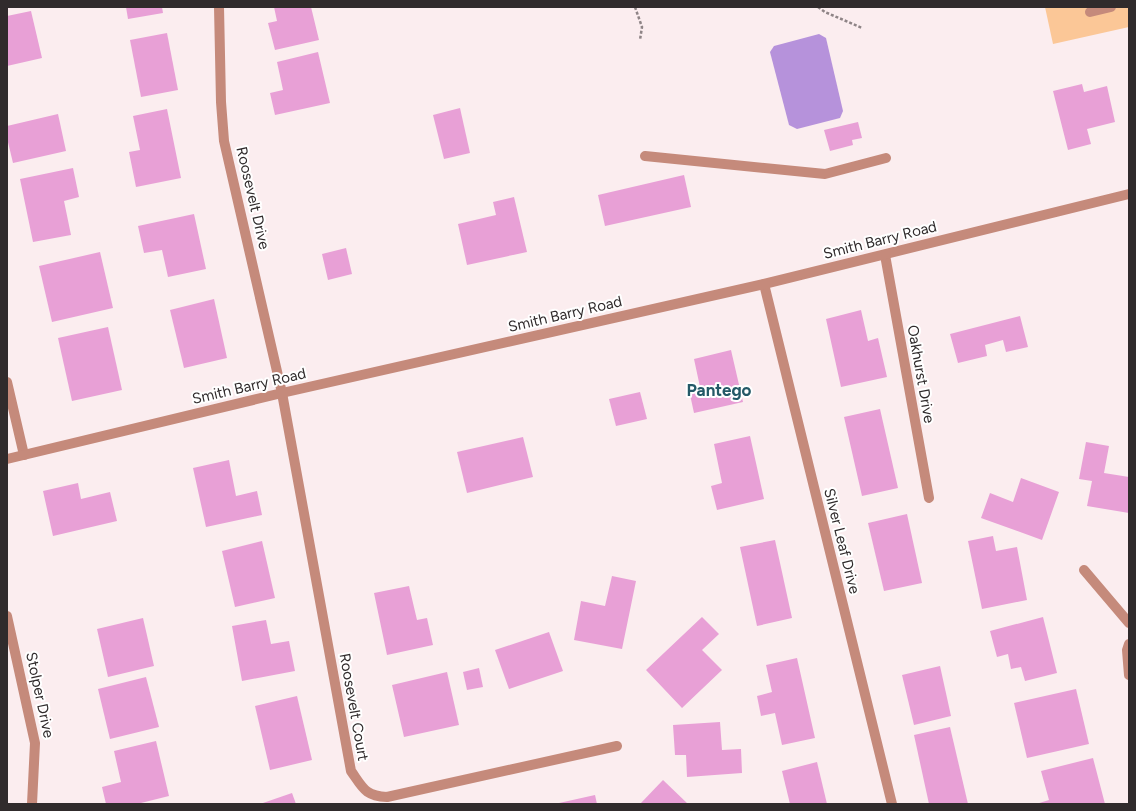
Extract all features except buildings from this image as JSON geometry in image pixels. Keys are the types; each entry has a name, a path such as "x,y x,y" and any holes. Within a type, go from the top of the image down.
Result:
{"street":[{"name":"Roosevelt Drive","path":"218,7 221,102 224,141 282,393"},
{"path":"1090,12 1111,7"},
{"path":"645,156 825,174 886,158"},
{"name":"Smith Barry Road","path":"7,459 282,393 764,284 1129,194"},
{"name":"Oakhurst Drive","path":"884,254 928,498"},
{"name":"Silver Leaf Drive","path":"764,284 892,804"},
{"path":"7,382 24,455"},
{"name":"Roosevelt Court","path":"282,393 351,771 366,792 374,797 386,798 617,746"},
{"path":"1084,570 1129,624"},
{"name":"Stolper Drive","path":"7,616 35,743 32,804"},
{"path":"1129,644 1126,650 1129,675"}],"path":[{"path":"635,7 642,27 640,40"},
{"path":"818,7 825,12 862,28"}],"shaded area":[{"path":"1045,7 1129,7 1129,27 1053,44"},
{"path":"819,34 826,38 843,111 840,118 797,129 789,125 770,52 774,46"}],"district":[{"name":"Pantego","path":"719,390"}]}
